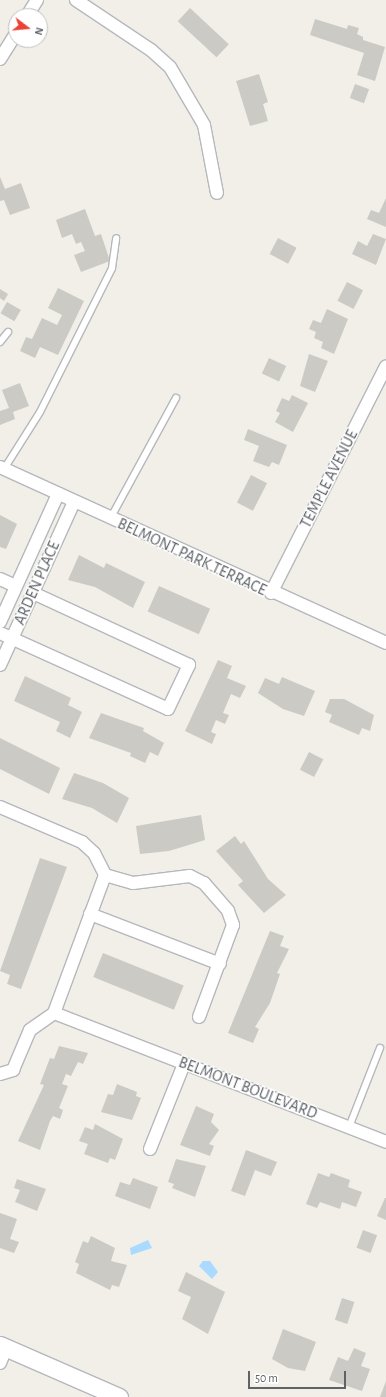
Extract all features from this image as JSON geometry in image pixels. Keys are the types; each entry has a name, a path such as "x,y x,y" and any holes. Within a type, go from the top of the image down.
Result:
{"main road":[{"path":"3,1346 119,1397"}],"street":[{"path":"76,0 152,50 170,67 204,125 217,193"},
{"path":"0,59 8,46"},
{"name":"TEMPLE AVENUE","path":"271,593 386,366"},
{"name":"BELMONT PARK TERRACE","path":"2,468 271,593 386,643"},
{"name":"ARDEN PLACE","path":"0,622 58,494"},
{"name":"ARDEN PLACE","path":"0,665 74,502"},
{"path":"0,579 16,586"},
{"path":"0,633 168,709 189,665 33,592"},
{"path":"0,807 82,842 94,853 105,875 54,1013 30,1030 13,1070 0,1074"},
{"path":"105,875 134,883 190,876 199,879 232,918 232,932 199,1017"},
{"path":"90,914 220,964"},
{"name":"BELMONT BOULEVARD","path":"54,1013 386,1142"},
{"path":"150,1149 184,1064"},
{"path":"0,1364 3,1346"}],"lane":[{"path":"2,468 40,412 109,275 116,259 116,238"},
{"path":"0,342 8,332"},
{"path":"110,519 176,398"},
{"path":"349,1127 380,1048"}],"water":[{"path":"148,1240 152,1248 131,1255 130,1248"},
{"path":"203,1261 210,1261 218,1272 212,1279 199,1266"}],"building":[{"path":"190,8 229,44 216,57 178,21"},
{"path":"315,19 347,29 348,25 359,28 357,34 363,37 363,40 385,47 375,81 357,75 364,53 310,35"},
{"path":"259,74 268,102 263,104 268,121 250,126 236,81"},
{"path":"355,84 369,89 364,103 350,98"},
{"path":"0,177 5,189 21,183 30,208 10,215 4,200 0,201"},
{"path":"386,198 386,227 367,219 371,210 379,213"},
{"path":"85,209 95,236 101,234 110,261 81,272 74,255 85,251 81,242 76,244 72,234 62,238 56,220"},
{"path":"373,234 386,239 376,265 352,254 358,241 367,246"},
{"path":"278,238 297,248 288,264 270,254"},
{"path":"347,282 363,290 354,309 337,301"},
{"path":"58,288 84,301 58,355 40,347 35,358 20,351 26,337 32,339 42,318 57,325 62,315 48,308"},
{"path":"0,289 8,294 4,301 0,298"},
{"path":"7,302 21,310 14,321 0,313"},
{"path":"327,309 348,319 334,354 321,348 323,342 314,338 316,332 309,329 313,320 321,323"},
{"path":"309,354 328,361 315,392 300,386"},
{"path":"269,358 286,366 279,381 262,373"},
{"path":"20,383 29,406 13,412 15,419 0,425 0,411 9,408 2,390"},
{"path":"292,395 308,403 293,432 275,422 280,413 276,411 282,398 289,401"},
{"path":"248,429 287,445 279,465 272,462 269,467 253,461 259,446 244,440"},
{"path":"251,475 267,483 253,511 237,503"},
{"path":"0,515 17,524 6,549 0,547"},
{"path":"79,555 104,568 106,563 145,582 133,608 95,587 68,580"},
{"path":"159,586 210,609 199,634 148,612"},
{"path":"218,660 232,666 227,678 246,686 240,698 231,694 223,713 229,715 225,724 216,720 211,732 216,734 212,744 185,731"},
{"path":"25,676 71,698 68,705 82,712 70,738 56,731 60,722 14,701"},
{"path":"282,677 315,691 304,716 283,709 258,693 265,678 279,684"},
{"path":"330,699 344,699 374,715 370,731 362,728 359,735 329,722 332,715 325,712"},
{"path":"101,713 144,728 143,731 164,743 158,756 150,752 145,763 130,756 131,753 89,738"},
{"path":"0,738 60,768 49,794 0,769"},
{"path":"309,752 323,759 314,777 300,770"},
{"path":"74,773 103,783 129,798 117,823 92,808 62,799"},
{"path":"201,815 205,840 169,851 140,854 136,826"},
{"path":"235,836 241,844 244,841 268,879 286,895 264,913 238,885 243,881 216,851"},
{"path":"40,858 67,867 21,989 7,984 10,975 0,971"},
{"path":"270,931 284,936 280,946 289,949 277,973 280,974 270,1003 255,1027 259,1029 253,1043 228,1033"},
{"path":"103,953 184,986 174,1010 93,977"},
{"path":"59,1046 88,1053 83,1064 78,1062 71,1076 66,1074 62,1084 68,1086 59,1108 63,1110 60,1119 53,1116 40,1150 18,1141 44,1085 40,1084 50,1058 54,1059"},
{"path":"117,1084 137,1092 136,1096 141,1098 132,1120 101,1112 108,1094 113,1095"},
{"path":"196,1106 214,1114 211,1122 219,1130 209,1144 214,1146 210,1156 180,1145"},
{"path":"95,1124 123,1139 115,1160 110,1158 108,1163 84,1154 88,1144 79,1141 85,1127 93,1130"},
{"path":"246,1150 277,1162 271,1176 255,1170 245,1196 231,1191"},
{"path":"176,1159 206,1166 195,1197 172,1188 174,1184 168,1182"},
{"path":"318,1173 329,1177 331,1173 350,1180 348,1187 362,1192 356,1207 342,1202 340,1209 320,1202 317,1208 306,1204"},
{"path":"133,1178 158,1187 150,1209 115,1196 120,1182 130,1185"},
{"path":"17,1179 46,1189 37,1211 15,1202 20,1190 14,1188"},
{"path":"386,1198 386,1220 377,1216"},
{"path":"0,1213 17,1219 10,1239 19,1242 14,1253 0,1248"},
{"path":"363,1230 377,1235 371,1253 357,1248"},
{"path":"91,1236 115,1248 111,1261 127,1265 119,1287 112,1285 110,1290 76,1273 79,1264 75,1262 83,1241 88,1243"},
{"path":"186,1272 225,1292 208,1334 182,1319 191,1297 178,1291"},
{"path":"342,1298 354,1302 347,1324 335,1320"},
{"path":"283,1329 316,1342 305,1371 288,1368 272,1359"},
{"path":"354,1348 366,1353 361,1366 370,1369 362,1391 329,1380 338,1357 348,1361"},
{"path":"386,1381 386,1397 380,1397"}]}
